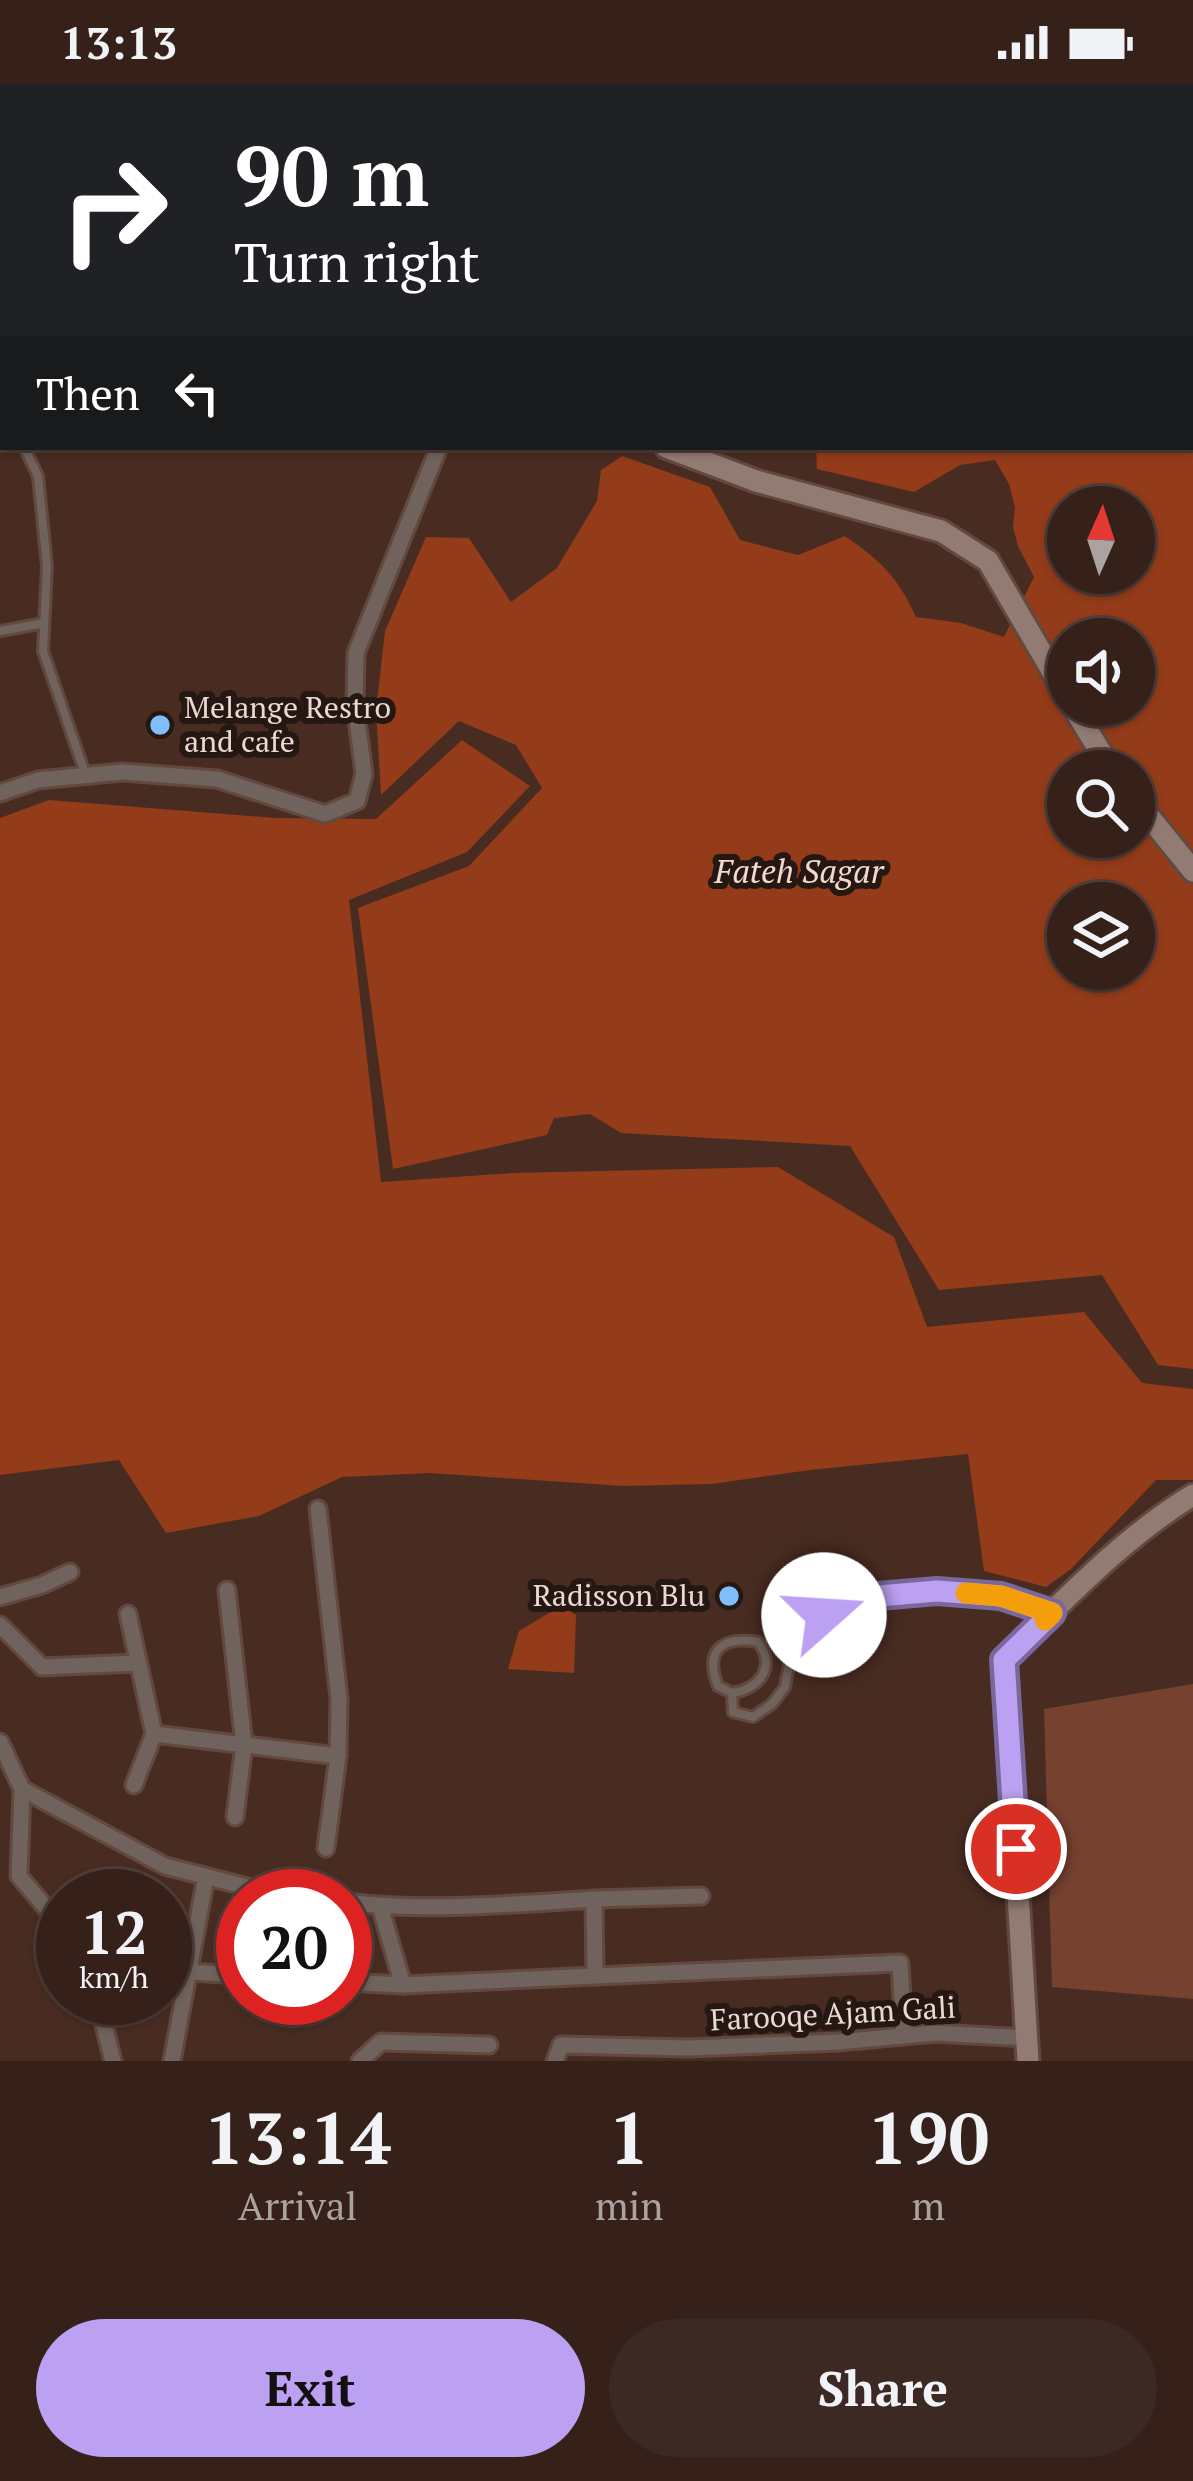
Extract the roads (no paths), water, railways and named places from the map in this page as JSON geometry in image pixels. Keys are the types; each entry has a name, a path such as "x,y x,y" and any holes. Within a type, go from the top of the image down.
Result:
{"street":[{"path":"0,793 38,780 122,772 217,778 325,814 357,801 364,774 355,704 356,653 438,450"},
{"path":"674,450 756,481 940,531 988,561 1047,663"},
{"path":"1155,824 1193,871"},
{"path":"1028,2050 1004,1660 1166,1511 1193,1495"},
{"path":"318,1509 340,1699 326,1848"},
{"path":"0,1598 70,1572"},
{"path":"227,1590 244,1745 235,1817"},
{"path":"128,1614 154,1734 134,1785"},
{"path":"0,1625 42,1667 137,1663"},
{"path":"154,1734 338,1756"},
{"path":"0,1742 22,1789 19,1876 36,1896"},
{"path":"22,1789 165,1866 216,1879"},
{"path":"192,1955 206,1876"},
{"path":"372,1905 701,1896"},
{"path":"594,1899 596,1976"},
{"path":"380,1906 403,1985"},
{"path":"372,1983 900,1963 904,2036"},
{"path":"104,2025 113,2061"},
{"path":"172,2061 179,2025"},
{"name":"Farooqe Ajam Gali","path":"555,2061 560,2044 820,2043 935,2033 1028,2050"},
{"path":"360,2061 381,2042 489,2045"}],"lane":[{"path":"25,450 38,476 47,566 43,651 86,776"},
{"path":"0,631 44,623"},
{"path":"731,1693 733,1712 753,1717 772,1704 785,1687 790,1653 804,1631 844,1599 937,1591 1001,1596 1052,1613"},
{"path":"739,1639 758,1642 765,1651 760,1679 748,1690 731,1693 718,1686 712,1669 715,1653 723,1644 739,1639"}],"water":[{"name":"Fateh Sagar","path":"816,450 1193,450 1193,1369 1158,1365 1102,1275 939,1290 850,1146 621,1133 590,1114 554,1118 547,1135 393,1169 358,908 469,866 542,788 516,745 459,721 381,795 376,710 385,631 426,537 469,538 511,602 557,568 597,501 601,470 622,456 710,487 740,540 798,555 845,536 887,571 916,617 961,623 1004,637 1034,577 1018,546 1009,484 995,460 960,465 914,492 817,469"},
{"path":"462,740 530,786 467,852 349,900 381,1182 513,1173 778,1167 894,1237 927,1327 1084,1312 1142,1383 1193,1389 1193,1480 1156,1480 1071,1569 1046,1587 984,1571 968,1454 712,1484 623,1486 430,1473 342,1477 259,1516 166,1533 119,1460 0,1475 0,818 49,800 276,818 376,819"},
{"path":"565,1607 576,1615 574,1673 508,1669 519,1631"}],"place":[{"name":"Melange Restro and cafe","path":"160,725"},
{"name":"Radisson Blu","path":"729,1596"}]}
